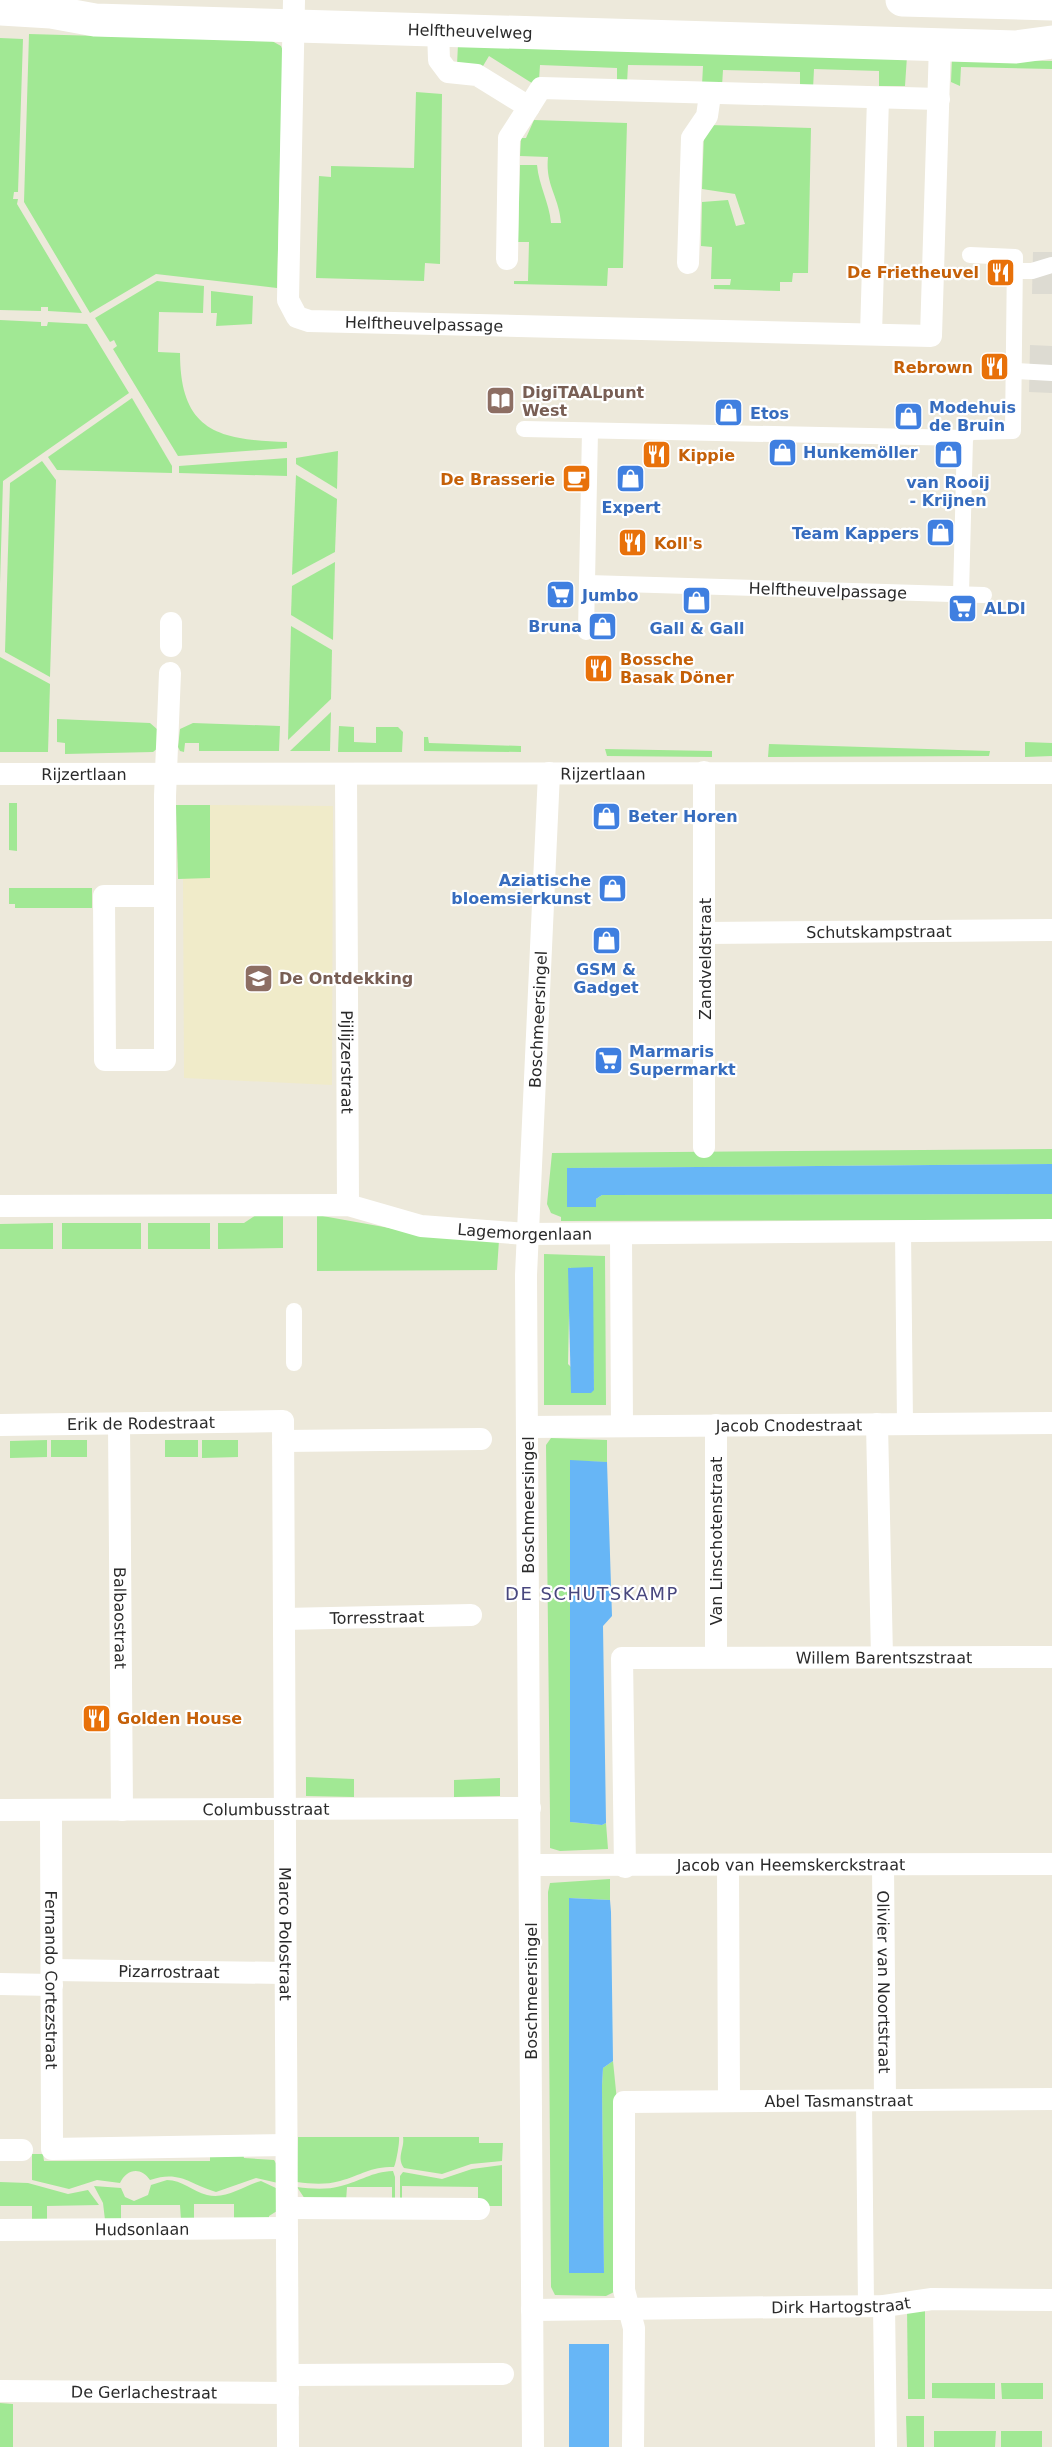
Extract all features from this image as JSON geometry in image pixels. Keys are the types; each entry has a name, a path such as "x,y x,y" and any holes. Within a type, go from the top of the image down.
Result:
{"main road":[{"path":"902,0 1052,4"},
{"path":"940,44 941,0"},
{"name":"Helftheuvelweg","path":"0,9 51,12 94,20 294,13 438,30 1016,47 1052,42"}],"street":[{"name":"Helftheuvelpassage","path":"294,13 288,300 297,317 309,321 931,336 940,44"},
{"path":"438,30 439,60 448,72 477,75 529,107"},
{"path":"507,259 509,138 541,88 710,95 939,99"},
{"path":"688,263 692,138 706,116 710,95"},
{"path":"871,334 878,98"},
{"path":"961,594 965,438 970,432 1013,431 1015,257 970,255"},
{"path":"1015,271 1032,271 1052,265"},
{"path":"1014,370 1052,372"},
{"path":"524,429 965,438"},
{"path":"586,632 591,431"},
{"name":"Helftheuvelpassage","path":"588,583 984,595"},
{"path":"171,623 171,646"},
{"path":"164,896 104,896 105,1060 165,1060 164,896 170,674"},
{"name":"Zandveldstraat","path":"704,772 704,1146"},
{"name":"Rijzertlaan","path":"0,774 1048,772"},
{"name":"Boschmeersingel","path":"533,2447 526,1234 549,773"},
{"name":"Pijlijzerstraat","path":"346,774 348,1205"},
{"name":"Schutskampstraat","path":"705,933 1052,930"},
{"name":"Lagemorgenlaan","path":"0,1206 348,1205 421,1226 526,1234 1052,1230"},
{"path":"903,1231 904,1424"},
{"path":"621,1234 622,1426"},
{"path":"294,1311 294,1363"},
{"name":"Jacob Cnodestraat","path":"527,1427 1052,1423"},
{"name":"Erik de Rodestraat","path":"0,1425 119,1424 481,1439"},
{"name":"Balbaostraat","path":"119,1424 122,1810"},
{"path":"878,1424 882,1657"},
{"name":"Van Linschotenstraat","path":"716,1425 716,1658"},
{"name":"Marco Polostraat","path":"283,1431 288,2447"},
{"name":"Torresstraat","path":"284,1619 471,1615"},
{"name":"Willem Barentszstraat","path":"716,1658 1052,1657"},
{"path":"625,1867 622,1658 716,1658"},
{"name":"Columbusstraat","path":"0,1810 530,1808"},
{"name":"Fernando Cortezstraat","path":"51,1810 52,2149 286,2145"},
{"name":"Jacob van Heemskerckstraat","path":"530,1865 625,1867 1052,1864"},
{"path":"728,1865 729,2101"},
{"name":"Olivier van Noortstraat","path":"875,2100 883,1865"},
{"name":"Pizarrostraat","path":"0,1984 52,1978 285,1973"},
{"name":"Abel Tasmanstraat","path":"629,2309 624,2290 624,2102 1052,2099"},
{"path":"875,2100 875,2306 886,2447"},
{"name":"Hudsonlaan","path":"0,2230 479,2209"},
{"name":"Dirk Hartogstraat","path":"629,2309 875,2306 932,2300 1052,2300"},
{"path":"532,2310 629,2309 634,2328 633,2447"},
{"name":"De Gerlachestraat","path":"0,2391 288,2384 503,2374"}],"shaded area":[{"path":"1033,252 1052,252 1052,294 1032,294"},
{"path":"1030,345 1052,346 1052,393 1029,392"},
{"name":"De Ontdekking","path":"210,805 333,806 332,1085 184,1078 183,878 210,877"}],"green space":[{"path":"29,34 272,41 281,46 283,51 277,288 156,274 90,313 24,202"},
{"path":"0,38 23,39 18,192 14,192 13,199 18,199 17,204 82,313 48,311 48,307 41,307 41,311 0,310"},
{"path":"458,44 907,56 905,86 879,86 879,71 814,69 813,89 800,88 800,72 723,70 722,86 702,85 703,66 628,65 627,83 617,83 617,68 540,65 539,80 535,85 489,56 483,66 457,65"},
{"path":"952,59 1052,61 1052,69 961,67 960,86 951,82"},
{"path":"416,92 442,94 440,264 425,263 424,281 316,278 319,176 331,177 331,166 414,168"},
{"path":"534,120 627,123 623,268 608,268 607,286 514,284 514,281 528,281 529,242 518,242 520,165 537,165 551,223 561,223 558,205 548,175 548,157 520,156 521,138 526,138"},
{"path":"709,125 811,128 808,273 793,273 792,282 780,282 780,291 714,289 714,285 730,285 731,279 711,279 712,247 701,246 702,202 728,200 736,226 745,224 735,194 702,189 704,133"},
{"path":"157,281 204,286 203,313 159,312 158,352 180,353 182,379 187,400 196,415 208,426 223,434 263,441 287,442 287,448 178,456 113,349 117,346 114,340 110,342 95,318"},
{"path":"211,291 253,296 252,324 216,326 217,313 211,313"},
{"path":"0,320 41,322 41,326 47,326 48,322 87,324 129,393 3,481 0,584"},
{"path":"132,398 172,466 172,473 57,470 48,457"},
{"path":"338,451 337,489 296,464 296,458"},
{"path":"287,458 287,476 179,473 179,466"},
{"path":"42,461 56,480 50,677 5,652 10,483"},
{"path":"296,475 337,499 335,552 292,575"},
{"path":"335,562 333,640 291,615 292,586"},
{"path":"291,626 332,650 331,699 288,740"},
{"path":"0,657 50,684 48,752 0,752"},
{"path":"331,712 330,751 290,751"},
{"path":"57,719 150,723 158,730 158,748 153,752 65,754 65,743 57,742"},
{"path":"193,723 280,726 279,751 199,751 199,743 185,743 184,752 180,751 178,747 180,729"},
{"path":"339,726 354,727 354,742 376,743 376,727 398,727 403,732 402,752 338,752"},
{"path":"424,737 428,737 429,743 521,746 521,752 424,751"},
{"path":"1025,742 1052,743 1052,756 1025,757"},
{"path":"769,744 990,751 989,756 768,757"},
{"path":"605,749 712,751 712,757 607,756"},
{"path":"9,803 17,803 17,851 9,850"},
{"path":"176,805 210,805 210,878 178,879"},
{"path":"9,888 92,888 92,908 15,908 15,904 9,904"},
{"path":"1052,1149 1052,1164 568,1168 567,1207 595,1207 596,1199 602,1195 1052,1194 1052,1220 561,1221 561,1217 551,1213 547,1204 552,1153"},
{"path":"256,1215 283,1215 283,1248 218,1249 218,1223 244,1223"},
{"path":"317,1215 423,1234 499,1240 497,1270 317,1271"},
{"path":"53,1223 53,1249 0,1249 0,1224"},
{"path":"62,1223 141,1223 141,1249 62,1249"},
{"path":"148,1223 210,1223 210,1249 148,1249"},
{"path":"544,1254 605,1256 606,1405 544,1405","holes":["570,1267 593,1346 594,1390 568,1364"]},
{"path":"551,1438 607,1440 607,1462 570,1461 570,1822 602,1825 606,1823 608,1849 560,1851 550,1848 546,1445"},
{"path":"47,1440 47,1457 10,1458 10,1441"},
{"path":"51,1440 87,1440 87,1457 51,1457"},
{"path":"165,1440 198,1440 198,1457 165,1457"},
{"path":"202,1440 238,1440 238,1457 202,1458"},
{"path":"306,1777 354,1779 354,1797 306,1796"},
{"path":"500,1778 500,1796 454,1797 454,1780"},
{"path":"610,1879 610,1900 569,1898 569,2272 604,2272 602,2086 603,2068 613,2061 617,2101 616,2291 606,2296 555,2295 551,2287 548,1892 550,1883"},
{"path":"298,2137 399,2137 399,2139 394,2167 378,2168 340,2181 318,2184 297,2182"},
{"path":"403,2137 479,2137 479,2143 503,2143 502,2161 471,2164 442,2174 404,2168 401,2160"},
{"path":"32,2154 43,2154 44,2161 210,2161 210,2154 243,2154 244,2158 274,2160 277,2165 278,2183 256,2178 216,2192 177,2177 160,2177 150,2180 142,2173 134,2171 126,2175 120,2183 97,2180 69,2189 32,2180"},
{"path":"502,2165 502,2206 482,2206 478,2201 478,2187 402,2186 402,2201 400,2201 400,2176 403,2172 442,2179 472,2169"},
{"path":"393,2171 395,2201 392,2201 392,2187 347,2187 346,2201 305,2199 297,2187 319,2189 336,2187 378,2173"},
{"path":"167,2180 214,2196 228,2194 261,2181 278,2189 277,2211 269,2216 269,2219 234,2219 234,2204 194,2204 194,2220 181,2220 180,2205 121,2205 121,2220 105,2220 103,2203 94,2186 121,2188 125,2197 134,2201 148,2195 151,2185"},
{"path":"0,2182 28,2183 68,2194 88,2190 99,2205 47,2206 47,2220 32,2220 32,2206 0,2206"},
{"path":"907,2307 925,2307 925,2399 908,2399"},
{"path":"932,2383 995,2383 995,2399 932,2398"},
{"path":"1001,2383 1043,2383 1043,2399 1002,2399"},
{"path":"0,2403 13,2404 13,2447 0,2447"},
{"path":"906,2416 924,2416 924,2447 907,2447"},
{"path":"934,2431 996,2431 995,2447 934,2447"},
{"path":"1001,2431 1042,2431 1042,2447 1001,2447"}],"water":[{"path":"1052,1164 1052,1194 602,1195 596,1199 596,1207 567,1207 567,1168"},
{"path":"593,1267 594,1390 591,1393 571,1393 568,1268"},
{"path":"570,1460 607,1462 612,1616 603,1626 606,1823 602,1825 570,1822"},
{"path":"569,1898 610,1900 613,2061 603,2068 602,2086 604,2273 569,2273"},
{"path":"569,2344 609,2344 609,2447 569,2447"}],"place":[{"name":"De Frietheuvel","path":"1000,272"},
{"name":"Rebrown","path":"994,367"},
{"name":"DigiTAALpunt West","path":"501,401"},
{"name":"Etos","path":"729,413"},
{"name":"Modehuis de Bruin","path":"908,416"},
{"name":"Hunkemöller","path":"782,452"},
{"name":"van Rooij - Krijnen","path":"948,454"},
{"name":"Kippie","path":"657,455"},
{"name":"De Brasserie","path":"576,479"},
{"name":"Expert","path":"631,479"},
{"name":"Team Kappers","path":"940,533"},
{"name":"Koll's","path":"633,543"},
{"name":"Jumbo","path":"561,595"},
{"name":"Gall & Gall","path":"697,600"},
{"name":"ALDI","path":"963,608"},
{"name":"Bruna","path":"603,626"},
{"name":"Bossche Basak Döner","path":"599,668"},
{"name":"Beter Horen","path":"607,816"},
{"name":"Aziatische bloemsierkunst","path":"612,889"},
{"name":"GSM & Gadget","path":"606,941"},
{"name":"De Ontdekking","path":"258,978"},
{"name":"Marmaris Supermarkt","path":"608,1060"},
{"name":"Golden House","path":"96,1718"}],"district":[{"name":"DE SCHUTSKAMP","path":"592,1594"}]}
